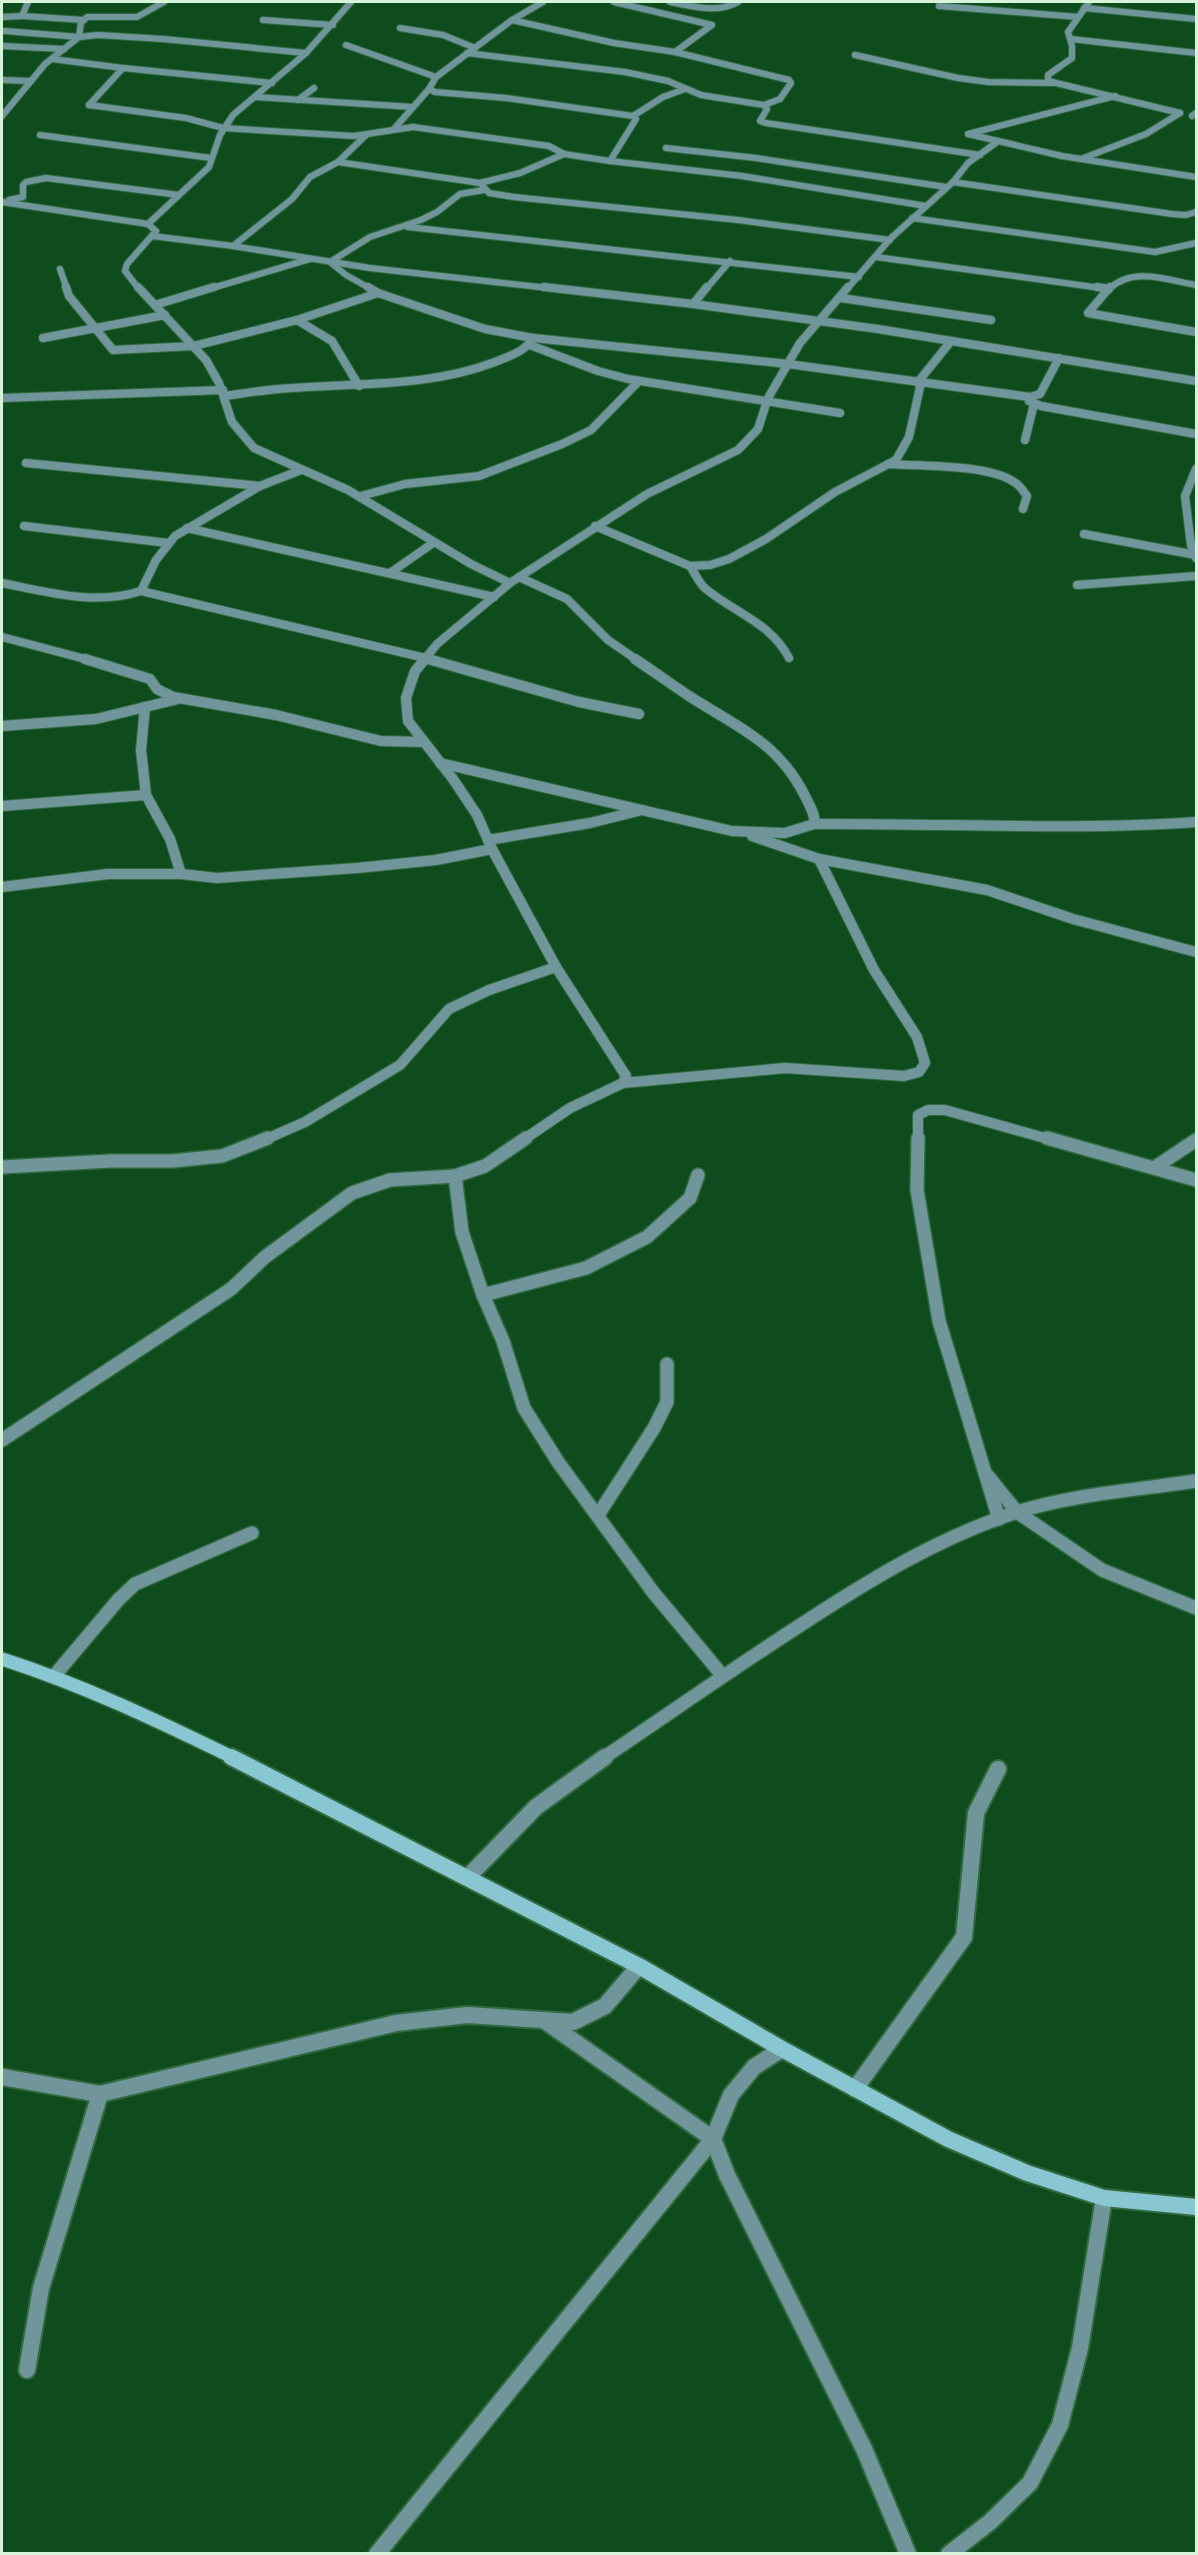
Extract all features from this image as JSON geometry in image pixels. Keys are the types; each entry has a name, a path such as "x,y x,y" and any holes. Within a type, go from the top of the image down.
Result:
{"main road":[{"path":"2,1659 54,1676 143,1713 468,1877 639,1966 782,2049 948,2139 1028,2173 1104,2199 1197,2207"}],"street":[{"path":"22,16 28,2"},
{"path":"2,116 52,58 79,37 81,22 87,17 136,17 164,2"},
{"path":"148,224 208,167 223,128 232,115 306,53 351,2"},
{"path":"394,129 429,89 436,77 512,20 543,2"},
{"path":"614,2 712,26 675,52"},
{"path":"670,2 719,9 730,8 738,2"},
{"path":"1081,159 1146,134 1180,113 1048,81 1048,75 1071,58 1071,39 1068,32 1089,2"},
{"path":"939,6 1078,17"},
{"path":"1084,8 1197,19"},
{"path":"2,17 84,20"},
{"path":"263,20 333,25"},
{"path":"467,53 625,72 668,81 701,95 764,105 780,99 791,83 789,80 675,52 614,43 512,20"},
{"path":"400,28 443,36 475,48"},
{"path":"5,31 79,37 98,35 163,39 306,53"},
{"path":"1071,39 1197,53"},
{"path":"346,45 436,77"},
{"path":"2,46 64,49"},
{"path":"855,55 958,78 988,82 1056,83"},
{"path":"52,58 123,68 272,83"},
{"path":"123,68 89,105 186,118 223,128 326,135 366,135 413,127 549,146 564,154 742,176 926,206"},
{"path":"2,80 31,81"},
{"path":"298,99 314,88"},
{"path":"429,89 435,92 516,99 633,116 663,97 685,89"},
{"path":"1115,96 968,134 1081,159 1197,177"},
{"path":"255,97 413,107"},
{"path":"764,105 767,109 760,121 766,123 980,155"},
{"path":"610,161 632,128 636,119 633,116"},
{"path":"40,135 212,159"},
{"path":"233,246 292,199 310,177 338,162 366,135"},
{"path":"623,1083 626,1076 556,968 490,845 477,815 408,721 406,698 415,671 437,644 515,580 646,494 738,450 758,429 768,400 800,343 890,240 953,182 968,163 997,142"},
{"path":"666,148 756,158 946,187"},
{"path":"330,262 370,237 437,212 460,194 520,173 564,154"},
{"path":"338,162 482,187 489,193 514,197 738,220 890,240"},
{"path":"179,195 46,178 26,182 23,185 23,197 2,202 148,224 156,231 127,264 125,271 135,286 206,359 224,393 227,410 245,442 259,452 361,496 433,543 493,576 515,580 567,599 608,640 690,697 746,729 781,760 801,788 815,818 814,824"},
{"path":"953,182 1172,214 1186,215 1197,212"},
{"path":"912,218 1155,252 1168,251 1183,243 1197,243"},
{"path":"404,226 860,277"},
{"path":"152,236 233,246 330,262 820,321 1197,381"},
{"path":"876,257 1109,289"},
{"path":"155,305 314,258"},
{"path":"693,304 730,261"},
{"path":"330,262 346,276 378,293 485,329 532,341 788,364 918,382 1032,400 1197,434"},
{"path":"60,269 69,296 113,350 194,346 297,320 378,293"},
{"path":"1197,285 1131,276 1122,278 1088,313 1197,332"},
{"path":"841,298 991,320"},
{"path":"44,338 165,315"},
{"path":"297,320 332,341 358,386"},
{"path":"532,341 598,371 639,381 768,400 840,414"},
{"path":"2,398 224,393 426,381 496,362 532,341"},
{"path":"918,382 951,341"},
{"path":"1025,440 1032,400 1040,394 1059,358"},
{"path":"361,496 405,484 479,476 562,444 591,430 639,381"},
{"path":"595,526 690,566 706,565 742,553 766,540 834,493 896,460 905,449 920,387 918,382"},
{"path":"26,463 260,486"},
{"path":"888,464 979,472 1005,478 1015,482 1027,496 1023,509"},
{"path":"141,591 156,560 168,543 187,528 260,486 301,470"},
{"path":"1196,556 1191,545 1185,496 1192,491 1197,470"},
{"path":"24,526 168,543"},
{"path":"187,528 494,597"},
{"path":"1084,534 1196,556"},
{"path":"390,573 433,543"},
{"path":"690,566 705,588 781,642 789,658"},
{"path":"1077,585 1197,576"},
{"path":"2,583 106,600 127,597 141,591 425,658 579,702 639,714"},
{"path":"2,637 71,654 122,672 142,676 150,679 157,689 166,695 179,699 276,715 381,741 424,742"},
{"path":"2,726 96,719 179,699"},
{"path":"145,707 141,750 146,795 170,839 181,874"},
{"path":"440,763 745,833 819,859 987,890 1073,919 1197,952"},
{"path":"2,806 146,795"},
{"path":"2,887 88,875 181,874 217,878 436,860 490,845 643,810"},
{"path":"745,833 776,833 806,829 814,824 935,823 1122,827 1197,822"},
{"path":"2,1440 231,1289 265,1257 352,1193 390,1180 427,1180 455,1176 485,1166 570,1108 623,1083 785,1068 904,1076 919,1072 925,1063 917,1037 873,970 819,859"},
{"path":"2,1167 110,1161 190,1160 222,1156 241,1150 305,1122 400,1065 449,1010 489,990 556,968"},
{"path":"999,1519 939,1321 917,1190 918,1115 928,1110 945,1110 1197,1180"},
{"path":"1154,1168 1197,1140"},
{"path":"483,1295 586,1268 647,1237 690,1198 698,1175"},
{"path":"455,1176 462,1232 483,1295 503,1341 524,1408 558,1462 653,1593 722,1675"},
{"path":"598,1515 654,1428 667,1402 667,1364"},
{"path":"984,1470 1017,1512 1102,1570 1197,1608"},
{"path":"468,1877 536,1807 563,1786 722,1675 842,1596 902,1560 950,1538 1017,1512 1049,1504 1197,1481"},
{"path":"54,1676 118,1599 135,1584 252,1533"},
{"path":"855,2089 964,1937 976,1813 998,1769"},
{"path":"2,2077 100,2094 396,2023 467,2015 573,2022 605,2006 639,1966"},
{"path":"545,2021 713,2139 727,2175 864,2449 908,2553"},
{"path":"377,2553 713,2139 731,2095 754,2067 782,2049"},
{"path":"27,2370 41,2288 100,2094"},
{"path":"949,2553 990,2522 1030,2483 1060,2425 1080,2348 1104,2199"}]}
